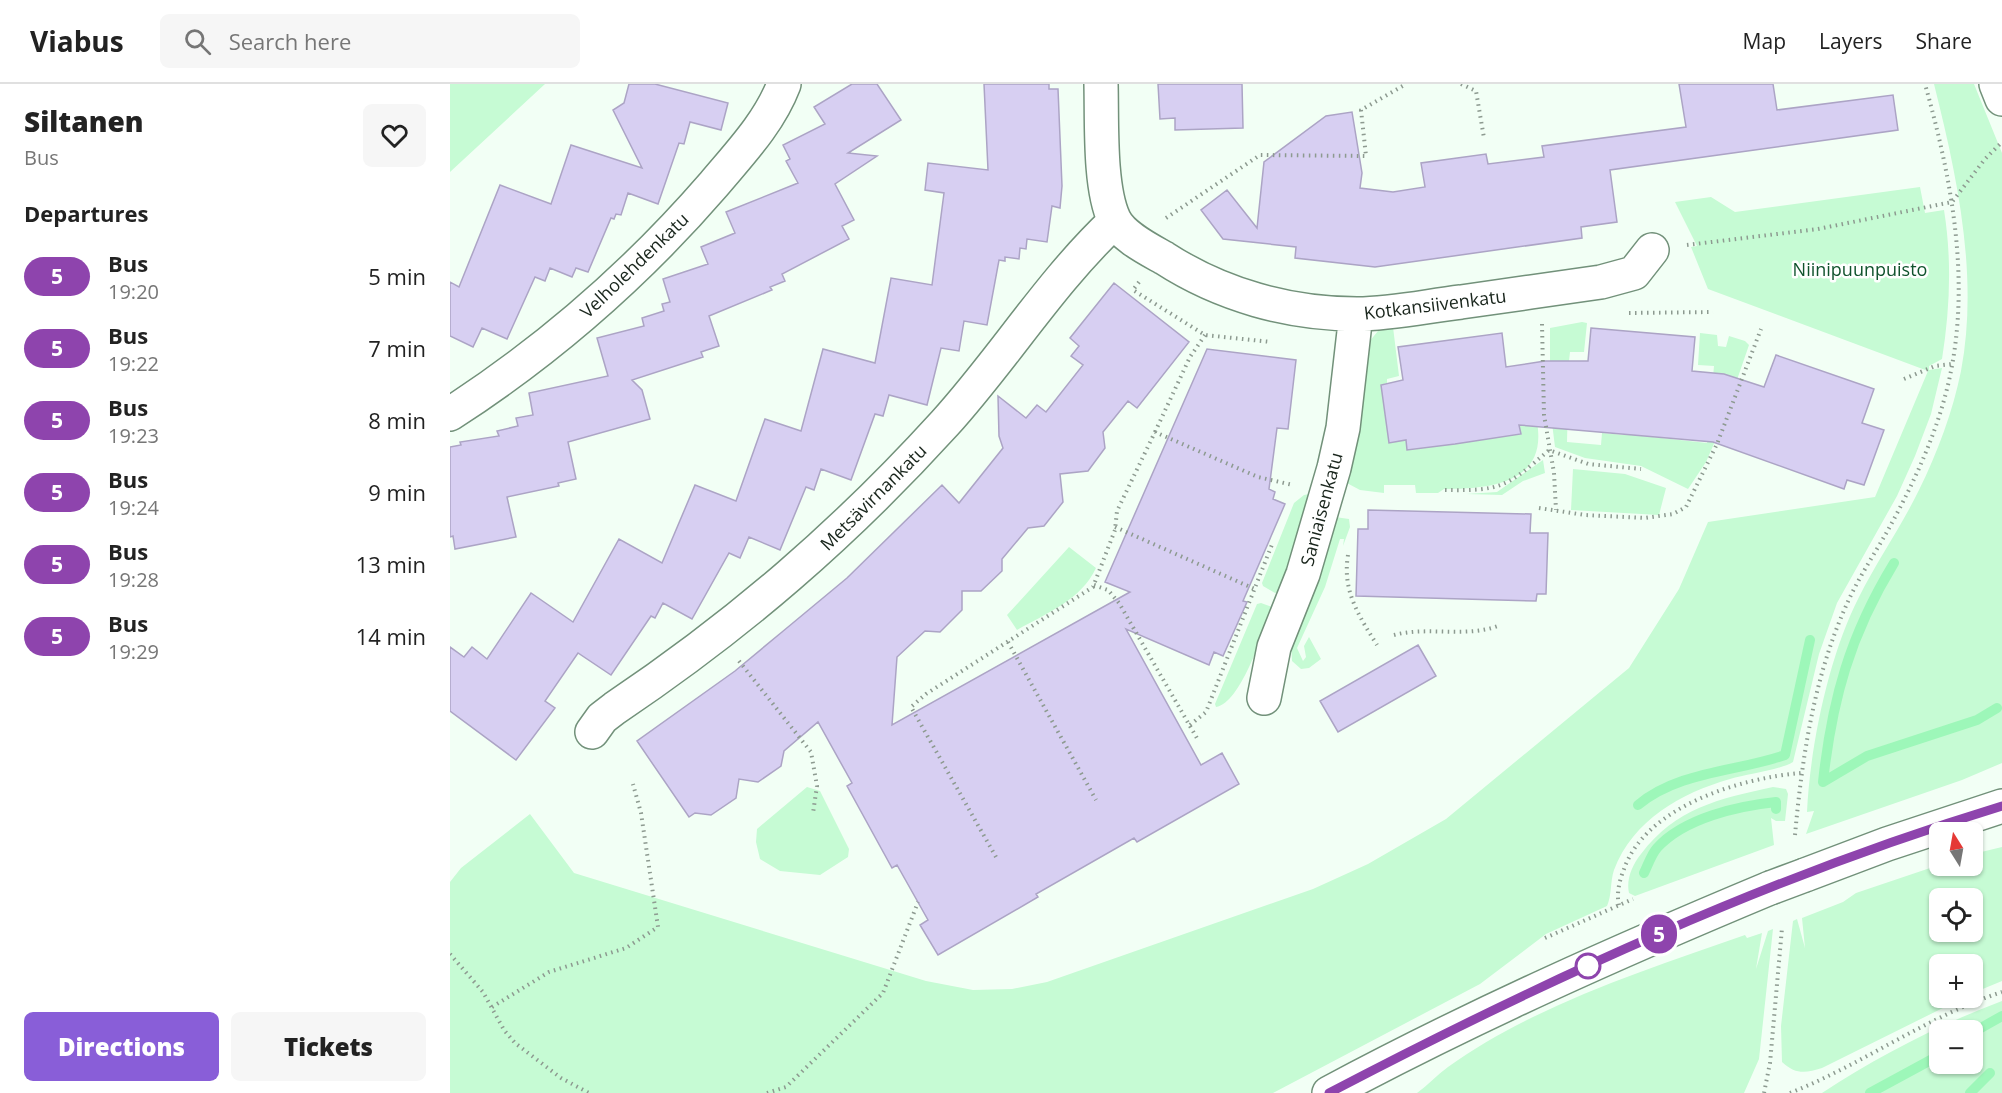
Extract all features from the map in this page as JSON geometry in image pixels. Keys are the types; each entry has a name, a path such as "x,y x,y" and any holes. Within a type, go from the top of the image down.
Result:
{"street":[{"name":"Velholehdenkatu","path":"450,414 494,386 551,342 642,262 696,205 756,134 776,103 784,84"},
{"path":"1101,84 1104,162 1108,199 1115,221"},
{"path":"1996,84 2002,99"},
{"name":"Kotkansiivenkatu","path":"1115,221 1138,242 1177,267 1228,292 1258,302 1298,309 1356,314 1600,282 1634,273 1652,250"},
{"name":"Metsävirnankatu","path":"592,732 602,718 721,632 832,540 947,421 1086,248 1115,221"},
{"name":"Saniaisenkatu","path":"1264,698 1274,647 1313,544 1334,468 1342,428 1356,314"},
{"path":"1329,1093 1469,1020 1656,936 1770,888 1887,844 2002,806"}],"path":[{"path":"1164,220 1260,155 1366,156 1360,110 1406,84"},
{"path":"1461,84 1476,92 1484,138"},
{"path":"1795,835 1801,773 1827,657 1845,606 1924,458 1952,364 1959,287 1952,202 1925,84"},
{"path":"1652,250 1818,229 1952,202 1985,159 2002,142"},
{"path":"1623,314 1713,312"},
{"path":"1552,322 1542,324 1544,415 1554,473 1556,510"},
{"path":"1539,508 1585,515 1645,518 1673,514 1686,507 1717,444 1761,329"},
{"path":"996,857 911,707 926,694 1079,598 1094,585 1115,527 1117,510 1190,357 1204,335"},
{"path":"1904,379 1935,366 1952,364"},
{"path":"1155,432 1258,477 1296,485 1292,496"},
{"path":"1549,450 1588,464 1641,469"},
{"path":"1445,490 1497,488 1521,475 1549,450"},
{"path":"1115,527 1291,605"},
{"path":"1190,725 1206,712 1275,537"},
{"path":"1350,544 1346,563 1347,588 1355,610 1377,645"},
{"path":"1094,585 1108,590 1119,603 1198,740"},
{"path":"1394,635 1413,630 1484,631 1498,626"},
{"path":"1008,642 1096,800"},
{"path":"740,662 812,752 817,786 813,813"},
{"path":"1619,905 1620,878 1627,859 1643,836 1667,816 1701,798 1723,790 1801,773"},
{"path":"492,1007 549,972 626,948 658,927 641,813 633,783"},
{"path":"1545,938 1633,899"},
{"path":"767,1093 786,1087 883,993 918,902"},
{"path":"1764,1093 1770,1063 1782,928"},
{"path":"450,954 483,992 504,1030 515,1043 561,1078 589,1093"},
{"path":"1790,1093 1847,1069 1962,1007 2002,992"}],"green space":[{"path":"450,84 545,84 450,172"},
{"path":"1934,84 1974,84 2002,153 2002,763 1962,780 1806,834 1814,811 1807,812 1817,730 1830,673 1839,646 1859,597 1926,476 1949,417 1961,371 1968,299 1963,226"},
{"name":"Niinipuunpuisto","path":"1920,187 1925,213 1944,210 1947,229 1949,284 1945,340 1942,359 1929,366 1929,370 1942,368 1931,414 1915,456 1897,496 1837,603 1819,654 1793,762 1712,785 1694,792 1661,811 1646,823 1622,852 1614,870 1607,906 1546,934 1480,984 1273,1093 450,1093 450,882 461,868 530,814 574,873 926,981 973,990 1012,989 1047,982 1313,889 1368,864 1446,819 1629,668 1679,589 1708,522 1875,497 1928,371 1708,289 1691,247 1697,246 1675,202 1711,197 1735,212"},
{"path":"1587,323 1584,352 1570,352 1567,442 1601,445 1602,433 1624,435 1625,425 1643,436 1707,443 1714,366 1698,365 1700,333 1717,335 1718,346 1726,347 1729,336 1745,341 1749,345 1719,432 1706,462 1688,489 1641,466 1585,458 1555,447 1550,407 1550,328"},
{"path":"1393,327 1399,376 1387,379 1387,383 1381,385 1389,443 1406,440 1407,449 1520,434 1519,425 1537,422 1538,443 1533,459 1524,470 1512,479 1496,484 1444,489 1438,493 1416,493 1415,485 1384,485 1384,493 1360,490 1345,482 1369,342 1378,331"},
{"path":"1543,460 1545,473 1523,481 1502,495 1466,494 1497,492"},
{"path":"1573,469 1625,474 1666,488 1659,515 1571,510"},
{"path":"1310,494 1281,591 1275,593 1262,583 1294,503 1304,495"},
{"path":"1335,517 1349,519 1350,527 1343,546 1344,539 1340,539 1325,587 1297,648 1303,661 1306,657 1304,646 1309,637 1321,659 1309,668 1301,669 1292,661 1291,640"},
{"path":"1069,547 1096,568 1090,579 1082,589 1062,605 1017,630 1007,615"},
{"path":"1257,604 1272,607 1272,612 1256,651 1234,694 1225,703 1216,707 1215,704"},
{"path":"807,787 820,791 849,849 848,857 820,875 780,871 760,859 756,842 757,829"},
{"path":"1773,787 1786,789 1788,794 1785,821 1776,821 1771,818 1774,845 1635,896 1629,893 1630,873 1635,863 1654,838 1669,826 1716,801"},
{"path":"2002,847 2002,981 1983,989 1983,954 1929,954 1929,1008 1943,1008 1822,1068 1797,1071 1782,1062 1781,1026 1793,921 1797,919 1805,948 1802,918 1843,902 1856,893 1929,868 1929,876 1983,876 1983,852"},
{"path":"1773,929 1759,1059 1744,1093 1417,1093 1448,1067 1481,1045 1553,1007 1745,935 1747,938 1762,933 1756,969 1768,931"},
{"path":"2002,1001 2002,1093 1822,1093 1929,1032 1929,1074 1983,1074 1983,1020 1955,1020"}],"building":[{"path":"629,84 655,84 728,103 721,130 690,122 684,144 679,143 658,204 628,193 621,215 616,214 614,219 611,218 588,272 576,268 572,277 550,268 545,281 535,277 507,339 482,328 473,347 450,336 450,282 459,287 500,185 551,204 571,145 642,168 613,110 624,103"},
{"path":"852,84 877,84 901,120 848,153 877,156 835,184 854,220 842,226 849,239 782,274 785,281 770,287 772,290 709,316 719,346 701,352 703,357 632,380 642,390 650,419 568,442 576,479 558,483 559,486 507,497 516,537 455,549 453,536 450,537 450,447 461,445 460,442 499,436 497,431 518,426 516,418 533,415 529,393 608,376 597,338 644,326 642,318 664,311 662,304 670,302 663,279 708,264 701,247 735,233 726,212 798,183 786,161 790,159 783,145 825,124 814,107"},
{"path":"984,84 1049,84 1049,89 1058,89 1062,186 1060,208 1052,206 1047,242 1027,239 1026,249 1020,248 1019,259 1005,257 1005,261 999,260 987,325 964,321 959,351 941,348 927,405 889,395 883,416 875,414 851,480 821,469 814,490 806,487 780,550 749,537 740,558 729,553 692,619 663,603 655,618 651,616 611,675 578,653 545,701 555,708 516,760 450,711 450,647 464,657 472,647 487,659 531,593 573,622 619,539 662,563 695,485 736,501 765,419 801,431 823,349 875,363 891,278 932,285 944,193 925,190 928,163 988,170"},
{"path":"1158,84 1242,84 1243,128 1175,130 1175,118 1160,119"},
{"path":"1679,84 1773,84 1777,110 1893,95 1898,130 1610,170 1617,222 1581,227 1582,238 1375,267 1295,258 1296,247 1223,239 1201,210 1227,190 1257,228 1264,162 1326,116 1352,112 1362,173 1360,188 1393,192 1425,187 1421,163 1486,154 1488,164 1544,157 1542,146 1686,127"},
{"path":"1114,283 1189,342 1137,408 1128,401 1103,432 1105,448 1088,471 1060,474 1063,502 1044,526 1028,528 1002,559 1002,571 981,591 962,591 962,610 940,632 925,631 897,657 892,725 1130,592 1105,582 1207,349 1296,360 1288,429 1277,428 1269,489 1275,492 1273,499 1285,504 1243,601 1247,602 1223,656 1214,652 1209,665 1126,629 1201,765 1222,753 1239,784 1137,842 1134,838 1036,894 1038,897 938,955 920,925 928,920 897,865 892,868 847,786 852,783 818,722 784,751 781,766 758,782 739,779 736,798 711,815 695,813 689,817 637,741 735,671 847,578 942,485 959,503 1003,448 999,436 998,396 1026,418 1037,405 1046,412 1083,365 1071,356 1079,346 1070,338"},
{"path":"1591,328 1695,337 1692,371 1724,374 1764,387 1776,355 1874,389 1862,423 1884,430 1864,485 1847,480 1844,489 1713,442 1519,425 1521,434 1455,444 1407,450 1406,440 1389,443 1381,385 1403,380 1398,347 1502,333 1506,367 1545,361 1588,361"},
{"path":"1368,510 1531,514 1530,533 1548,533 1546,594 1537,594 1536,601 1356,596 1358,529 1368,529"},
{"path":"1418,645 1436,676 1338,732 1320,701"}],"waterway":[{"path":"1823,782 1832,723 1845,668 1866,616 1894,563"},
{"path":"1638,805 1671,785 1785,755 1810,640"},
{"path":"1823,782 1867,756 1977,720 1997,708"},
{"path":"1644,873 1657,848 1668,838 1696,821 1729,810 1761,804 1776,802 1776,809"},
{"path":"1983,1027 2002,1016"},
{"path":"1870,1093 1929,1061"},
{"path":"1970,1093 1990,1073"}],"bus line":[{"name":"5","path":"1329,1093 1469,1020 1656,936 1770,888 1887,844 2002,806"}]}
